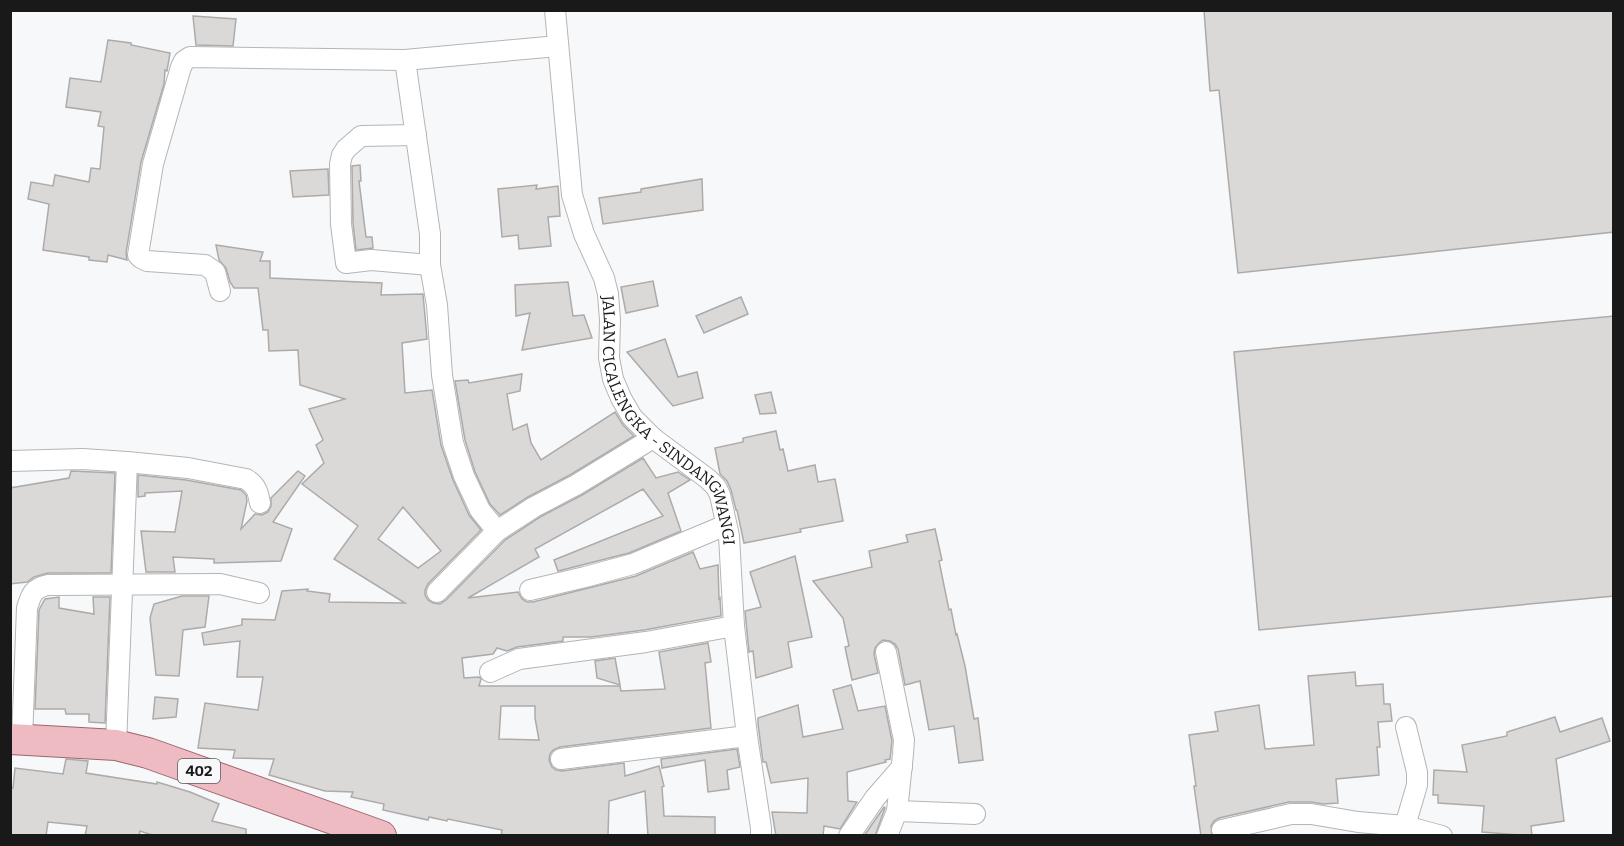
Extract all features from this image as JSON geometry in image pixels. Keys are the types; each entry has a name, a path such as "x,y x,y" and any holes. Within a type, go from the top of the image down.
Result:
{"main road":[{"name":"402","path":"16,740 116,745 148,753 381,836"}],"street":[{"name":"JALAN CICALENGKA - SINDANGWANGI","path":"555,10 572,195 584,234 604,278 608,294 609,358 613,379 632,417 653,438 708,479 720,495 729,536 734,626 761,836"},
{"path":"220,291 215,272 205,265 147,261 138,255 153,164 181,67 190,57 405,60 558,46"},
{"path":"405,60 430,234 430,265 437,305 442,375 453,442 464,476 480,510 497,531"},
{"path":"416,135 361,136 346,149 342,154 340,164 341,224 346,263 371,260 430,265"},
{"path":"436,592 497,531 653,438"},
{"path":"10,461 83,459 188,468 246,480 258,491 260,503"},
{"path":"116,745 127,462"},
{"path":"530,590 633,564 726,525"},
{"path":"16,740 27,608 30,596 39,586 220,584 259,592"},
{"path":"490,672 519,659 646,642 734,626"},
{"path":"886,652 903,740 897,811 887,836"},
{"path":"1405,826 1417,785 1417,772 1406,727"},
{"path":"561,759 747,736"},
{"path":"849,836 902,766"},
{"path":"897,811 975,814"},
{"path":"1222,830 1291,814 1311,814 1358,822 1405,826 1442,836"}],"building":[{"path":"1204,10 1614,10 1614,232 1238,273 1219,90 1210,91"},
{"path":"193,16 236,19 233,46 196,45"},
{"path":"108,40 170,53 164,84 141,162 126,253 127,260 108,255 107,262 43,250 49,204 28,199 31,182 53,186 55,175 89,182 91,168 100,169 104,127 98,126 101,112 66,107 70,78 101,82"},
{"path":"360,165 361,181 359,181 366,237 372,237 373,248 356,250 352,166"},
{"path":"328,169 329,195 293,197 290,171"},
{"path":"702,179 703,210 603,224 599,198"},
{"path":"537,185 536,189 558,186 560,216 548,217 551,246 519,249 518,235 502,237 498,189"},
{"path":"216,245 263,252 260,261 270,261 270,278 382,283 381,295 423,294 427,339 402,343 405,393 432,390 441,445 453,480 469,515 481,530 428,584 425,595 433,603 440,604 446,600 505,540 540,517 643,458 656,478 678,472 690,480 668,493 681,531 629,553 558,571 554,560 663,516 643,489 535,549 539,557 468,598 518,592 522,599 533,602 636,576 693,552 700,569 718,565 721,616 644,630 591,637 563,637 563,641 517,647 507,651 497,648 493,654 462,658 464,678 479,677 481,679 479,686 620,686 621,691 665,689 659,652 708,643 711,662 705,663 711,728 560,747 553,750 549,760 552,767 562,771 624,763 625,776 659,766 664,786 662,787 664,816 715,817 715,836 648,836 645,791 609,801 608,836 501,836 502,830 448,819 447,821 429,817 428,820 383,810 384,804 351,797 353,792 325,791 269,775 274,759 233,758 235,750 198,748 205,703 258,710 263,677 237,677 240,641 204,645 202,633 242,625 242,619 275,620 282,591 308,589 307,591 330,594 329,602 405,603 334,559 358,526 302,484 324,463 316,445 323,440 309,409 345,399 300,385 298,350 269,351 268,330 263,330 258,288 234,288 226,268 219,260","holes":["403,507 441,551 418,568 378,539","501,706 535,706 539,740 499,739"]},
{"path":"653,281 658,306 626,313 621,287"},
{"path":"568,282 573,316 584,315 592,338 522,350 530,313 516,316 515,285"},
{"path":"741,297 748,314 704,333 696,316"},
{"path":"1614,316 1614,596 1259,630 1234,352"},
{"path":"665,339 678,377 697,372 703,398 673,406 627,352"},
{"path":"522,374 520,391 507,394 513,430 527,424 531,443 541,460 615,412 634,436 500,515 490,504 475,472 465,440 455,381 468,380 469,383"},
{"path":"771,392 776,413 760,414 755,395"},
{"path":"776,431 788,471 815,465 818,482 835,479 843,521 744,543 731,490 727,481 720,474 715,448 743,442 743,438"},
{"path":"71,471 115,473 111,573 48,573 34,577 27,582 10,584 10,488 69,478"},
{"path":"298,471 305,476 273,522 292,529 281,561 214,563 214,559 173,557 175,572 146,572 141,531 175,532 182,491 145,493 145,496 138,497 138,475 186,480 241,490 246,495 247,501 241,529 255,514 262,515 268,512 271,498"},
{"path":"935,529 949,610 951,609 965,666 974,719 978,718 983,760 959,763 954,726 929,730 920,681 905,685 895,644 883,640 875,648 878,673 852,680 845,647 849,646 843,618 813,581 872,567 869,551 908,542 906,535"},
{"path":"795,556 812,637 788,642 792,667 756,678 753,651 749,652 745,611 761,607 750,572"},
{"path":"182,596 209,596 205,627 183,630 179,676 156,675 150,618 154,604"},
{"path":"59,597 59,608 94,614 93,597 110,597 105,723 89,722 89,714 66,714 65,709 35,709 39,610 45,599"},
{"path":"615,658 620,685 597,678 595,661"},
{"path":"1355,672 1356,686 1383,684 1384,704 1390,704 1392,721 1378,722 1379,775 1336,779 1338,803 1289,802 1219,818 1211,826 1212,836 1201,836 1189,735 1218,731 1215,712 1259,705 1265,749 1314,745 1308,676"},
{"path":"851,685 858,711 885,706 892,741 890,759 847,772 848,801 857,802 840,829 824,826 823,836 776,836 772,812 807,813 808,778 771,783 766,762 763,762 758,718 798,705 803,737 843,729 833,690"},
{"path":"155,697 178,699 176,717 153,719"},
{"path":"1555,717 1560,732 1602,718 1610,741 1556,759 1564,821 1531,826 1532,836 1482,832 1484,806 1438,803 1438,795 1433,795 1434,770 1467,772 1462,745 1507,736 1507,732"},
{"path":"737,749 740,767 727,770 729,789 708,792 705,760 662,768 661,759"},
{"path":"66,759 88,761 86,773 157,784 157,782 219,804 212,821 246,829 246,836 155,836 140,831 139,836 85,836 87,826 48,822 46,836 10,836 10,787 13,788 15,768 63,774"},
{"path":"884,807 875,836 864,836"}]}
